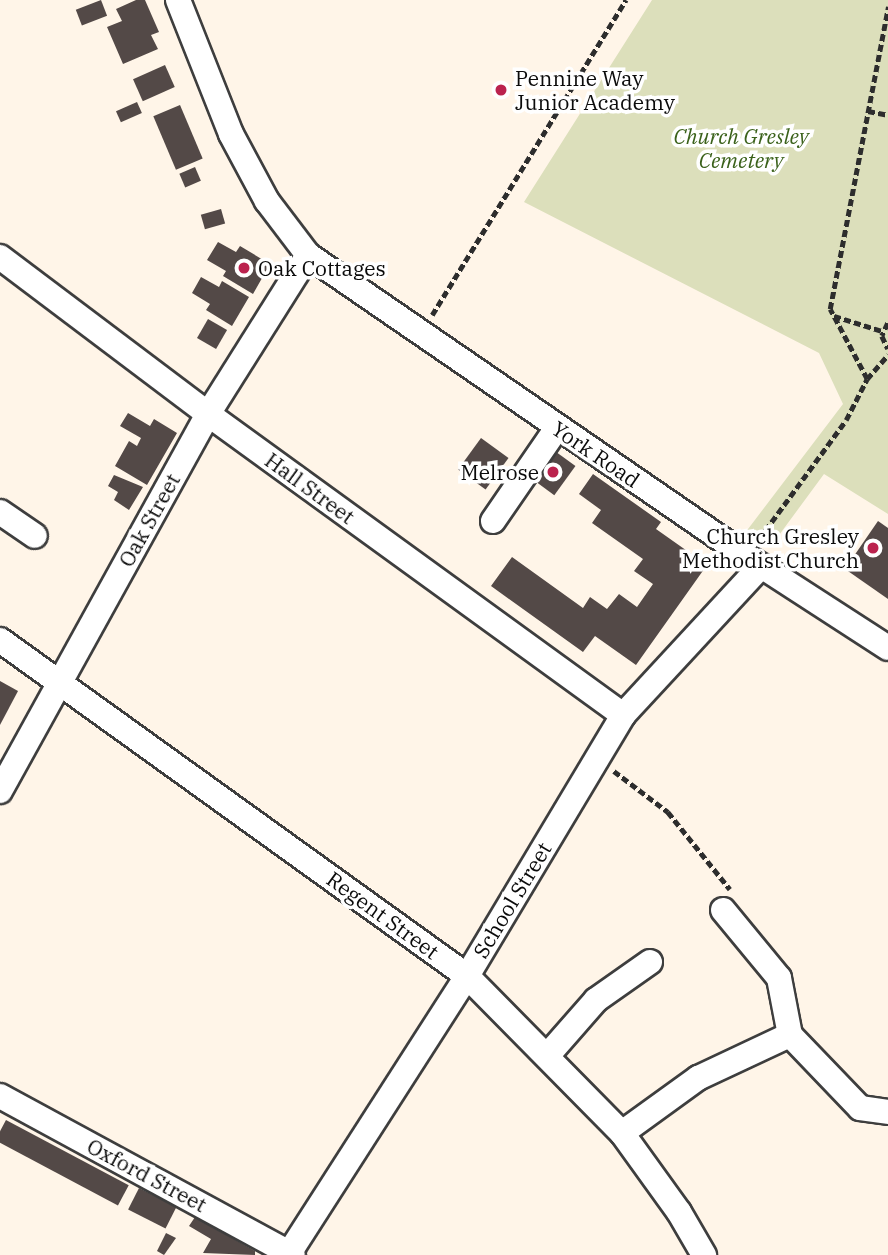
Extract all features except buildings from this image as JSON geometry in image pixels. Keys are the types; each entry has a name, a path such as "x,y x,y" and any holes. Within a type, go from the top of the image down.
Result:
{"street":[{"name":"York Road","path":"178,0 231,134 267,201 308,255 557,428 888,648"},
{"name":"Oak Street","path":"0,790 208,414 308,255"},
{"name":"Hall Street","path":"0,257 208,414 623,715"},
{"path":"493,522 557,428"},
{"path":"0,512 35,536"},
{"name":"School Street","path":"290,1254 467,976 623,715 754,561"},
{"name":"Regent Street","path":"0,640 467,976 622,1133 679,1212 704,1255"},
{"path":"723,911 779,978 790,1035 860,1108 888,1112"},
{"path":"547,1056 596,1000 650,962"},
{"path":"622,1133 698,1078 790,1035"},
{"name":"Oxford Street","path":"0,1096 290,1254"}],"path":[{"path":"419,334 626,0"},
{"path":"867,379 830,309 888,7"},
{"path":"868,111 888,114"},
{"path":"834,316 882,331"},
{"path":"882,331 888,323"},
{"path":"882,331 888,349"},
{"path":"754,561 846,420 867,379 888,355"},
{"path":"596,757 668,812 733,893 723,911"}],"green space":[{"name":"Church Gresley Cemetery","path":"652,0 888,0 888,514 824,474 771,546 745,533 843,404 819,353 524,202"}],"place":[{"name":"Pennine Way Junior Academy","path":"501,90"},
{"name":"Oak Cottages","path":"244,268"},
{"name":"Melrose","path":"553,472"},
{"name":"Church Gresley Methodist Church","path":"873,548"}]}
